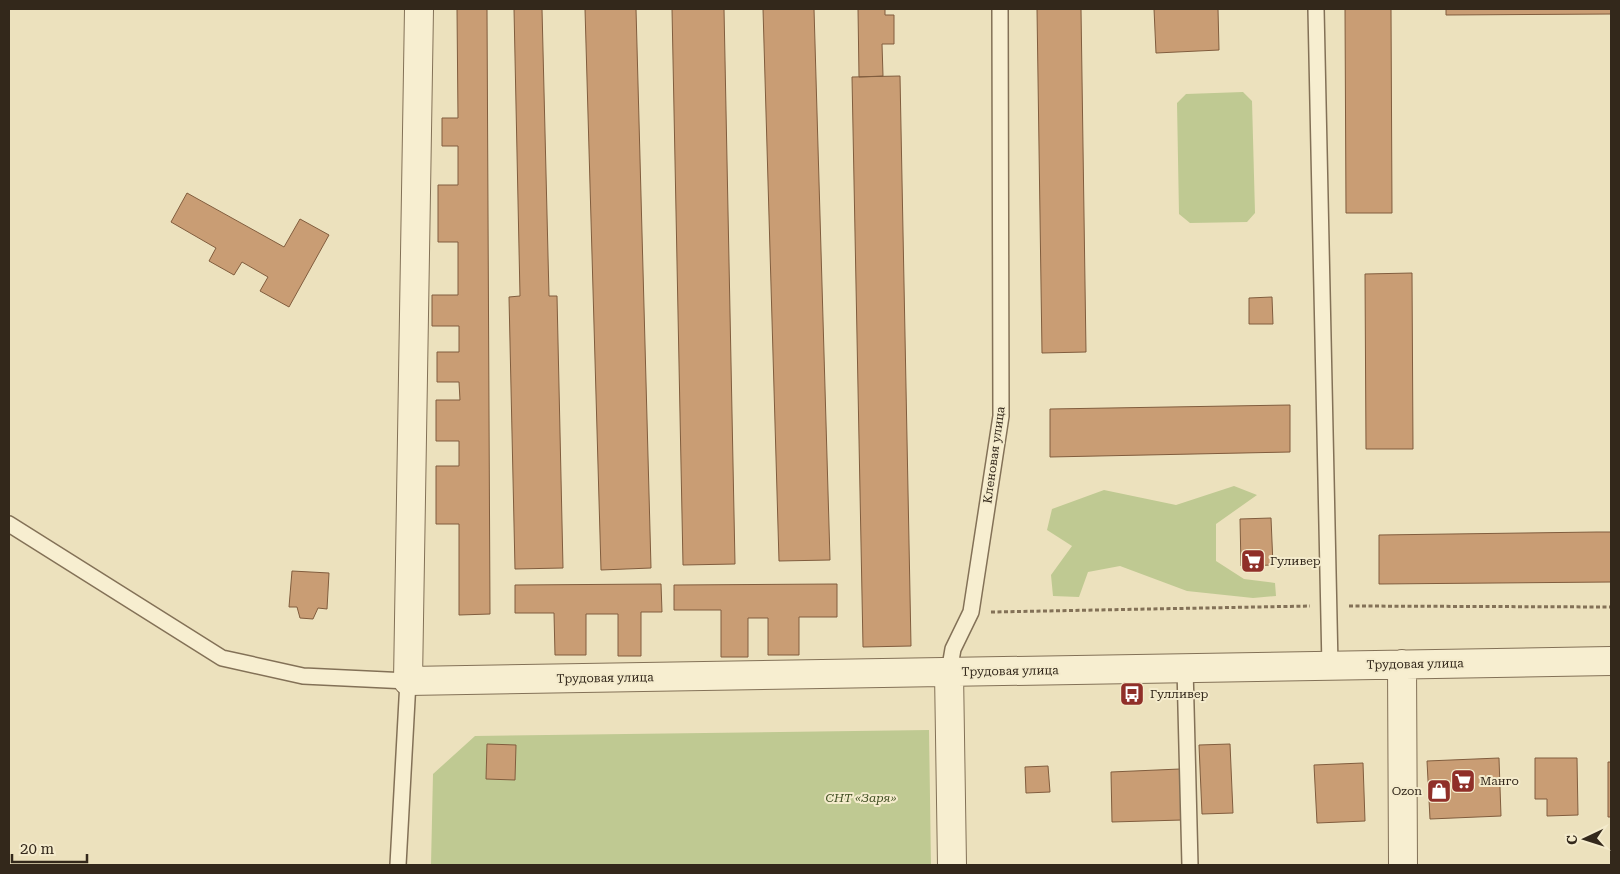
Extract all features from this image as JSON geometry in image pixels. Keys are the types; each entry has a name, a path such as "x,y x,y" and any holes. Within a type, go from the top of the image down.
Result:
{"street":[{"path":"408,681 419,9"},
{"name":"Трудовая улица","path":"408,681 1611,661"},
{"path":"1402,664 1404,865"},
{"name":"Кленовая улица","path":"948,672 952,865"}],"lane":[{"name":"Кленовая улица","path":"948,672 953,649 971,612 1001,416 1000,9"},
{"path":"1316,9 1325,504 1330,606 1330,666"},
{"path":"9,524 222,658 303,676 408,681 398,865"},
{"path":"1185,668 1190,865"}],"path":[{"path":"971,612 1330,606 1611,607"}],"green space":[{"path":"1243,92 1252,101 1255,213 1247,222 1190,223 1179,214 1177,103 1186,94"},
{"path":"1234,486 1257,495 1216,524 1216,561 1244,579 1275,583 1276,596 1253,598 1187,591 1120,566 1088,572 1079,597 1053,596 1051,575 1072,546 1047,530 1052,509 1104,490 1176,505"},
{"name":"СНТ «Заря»","path":"929,730 931,865 431,865 433,774 475,736"}],"building":[{"path":"457,9 487,9 490,614 459,615 459,524 436,524 436,466 459,466 459,441 436,441 436,400 460,400 459,382 437,382 437,352 459,352 459,326 432,326 432,295 458,295 458,242 438,242 438,185 458,185 458,146 442,146 442,118 458,118"},
{"path":"514,9 542,9 549,296 557,296 563,568 515,569 509,297 520,296"},
{"path":"585,9 636,9 651,568 601,570"},
{"path":"672,9 724,9 735,564 683,565"},
{"path":"763,9 814,9 830,560 779,561"},
{"path":"858,9 885,9 885,15 894,15 894,44 882,44 883,76 859,77"},
{"path":"1037,9 1081,9 1086,352 1042,353"},
{"path":"1154,9 1218,9 1219,50 1156,53"},
{"path":"1345,9 1391,9 1392,213 1346,213"},
{"path":"1446,9 1611,9 1611,14 1446,15"},
{"path":"900,76 911,646 863,647 852,77"},
{"path":"187,193 284,247 300,219 329,235 289,307 260,291 268,277 242,262 234,275 209,261 216,248 171,222"},
{"path":"1412,273 1413,449 1366,449 1365,274"},
{"path":"1272,297 1273,324 1249,324 1249,298"},
{"path":"1290,405 1290,452 1050,457 1050,409"},
{"path":"1271,518 1273,565 1241,566 1240,519"},
{"path":"1611,532 1611,582 1379,584 1379,535"},
{"path":"292,571 329,573 327,609 318,608 313,619 300,618 297,607 289,607"},
{"path":"661,584 662,612 641,612 641,656 618,656 618,614 586,614 586,655 555,655 554,613 515,613 515,585"},
{"path":"837,584 837,617 799,617 799,655 768,655 768,618 748,618 748,657 721,657 721,610 674,610 674,585"},
{"path":"487,744 516,745 515,780 486,779"},
{"path":"1230,744 1233,813 1202,814 1199,745"},
{"path":"1499,758 1501,816 1430,819 1427,761"},
{"path":"1535,758 1577,758 1578,815 1547,816 1547,799 1535,799"},
{"path":"1608,762 1611,762 1611,817 1608,817"},
{"path":"1363,763 1365,821 1317,823 1314,765"},
{"path":"1048,766 1050,792 1026,793 1025,767"},
{"path":"1180,769 1182,820 1112,822 1111,772"}],"place":[{"name":"Гуливер","path":"1253,561"},
{"name":"Гулливер","path":"1132,694"},
{"name":"Манго","path":"1463,781"},
{"name":"Ozon","path":"1439,791"}]}
